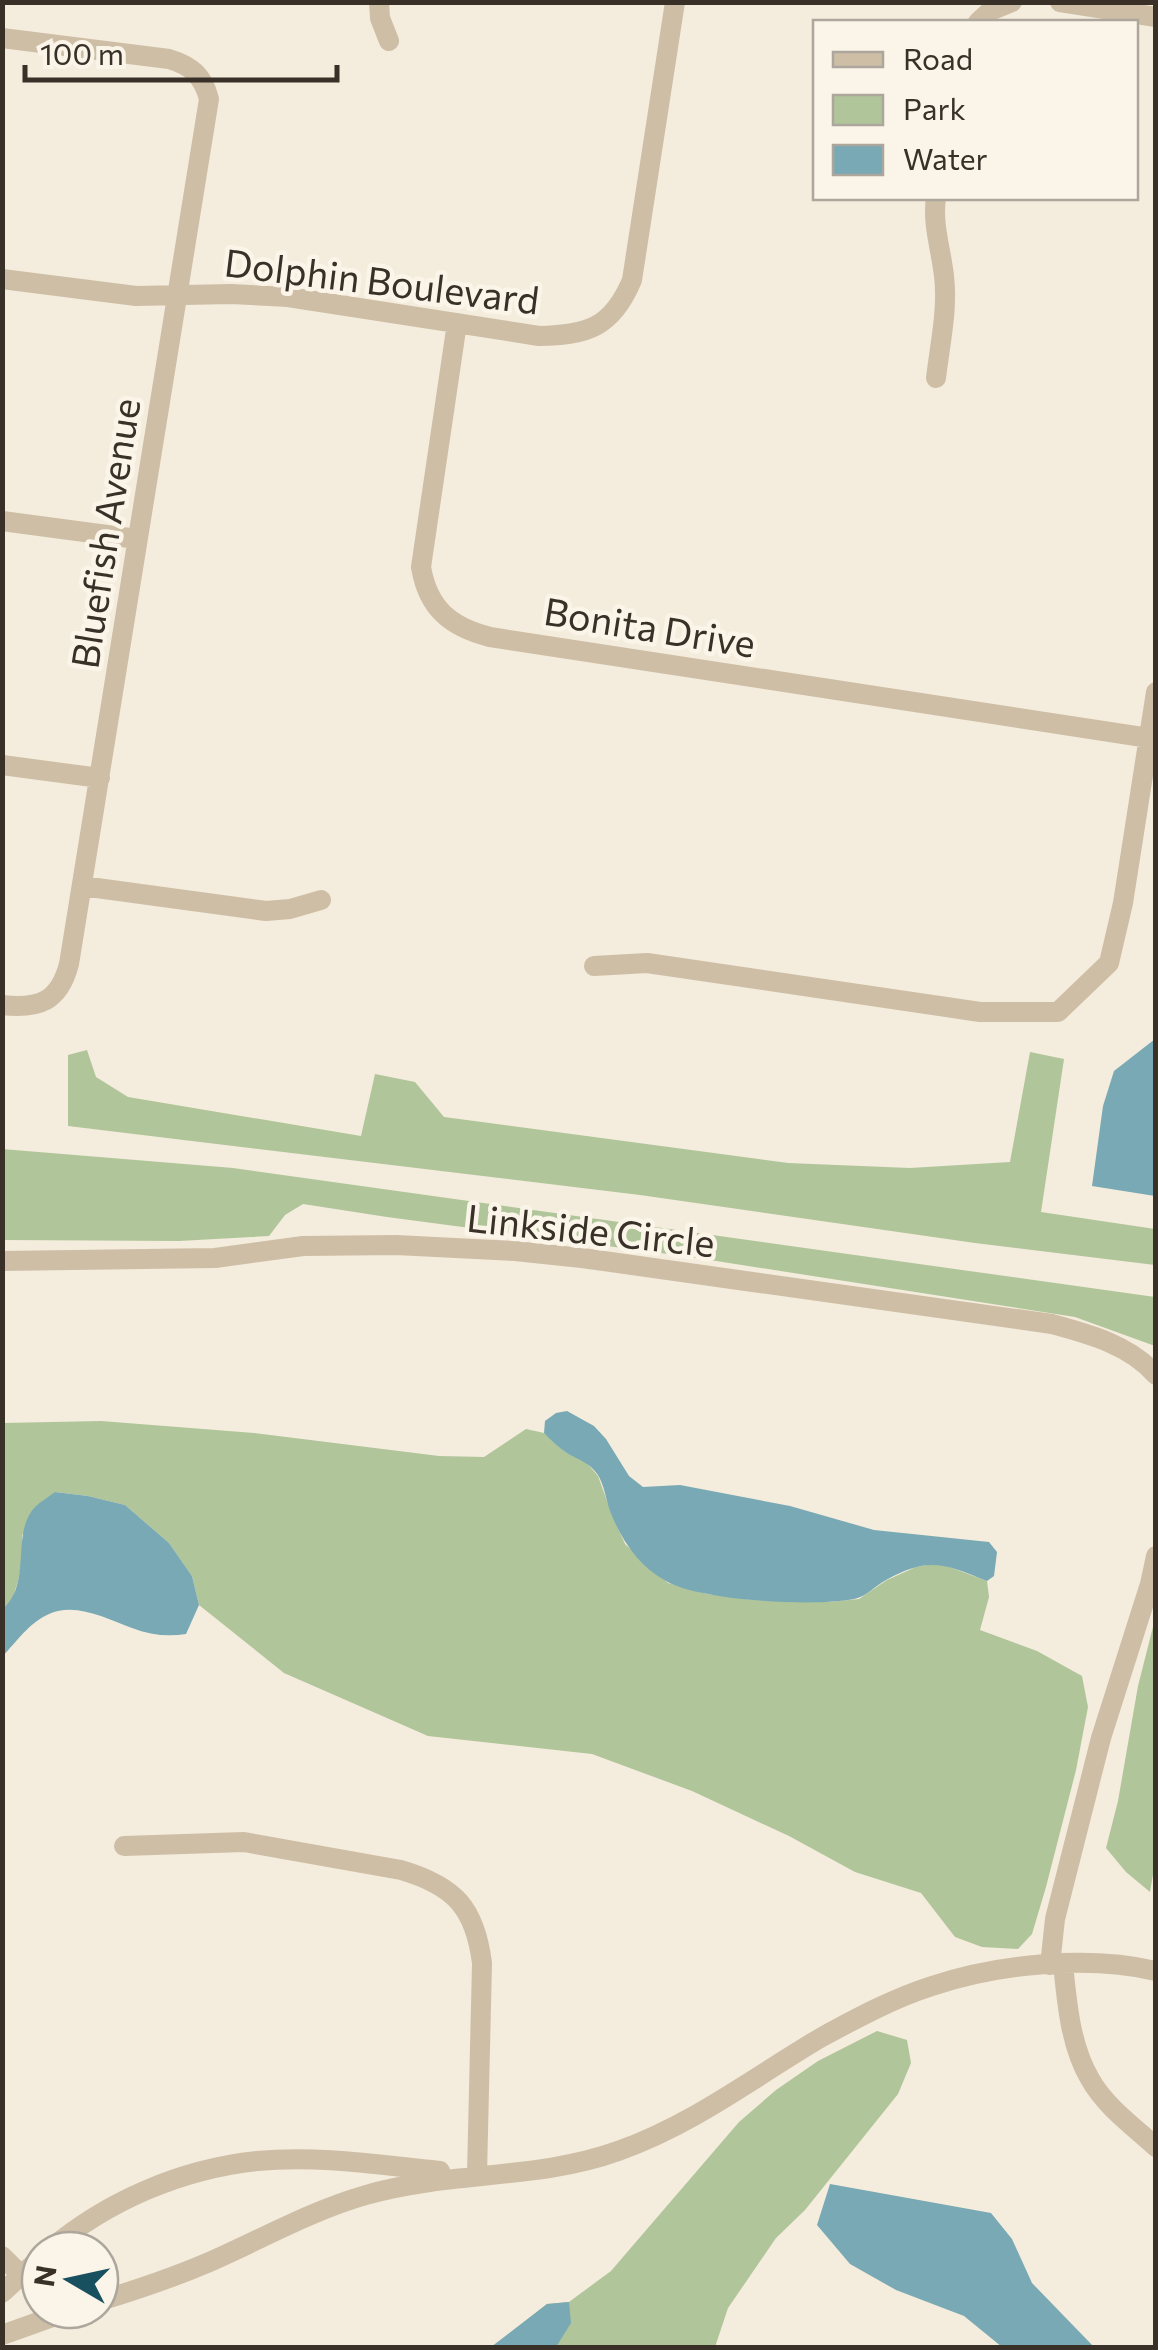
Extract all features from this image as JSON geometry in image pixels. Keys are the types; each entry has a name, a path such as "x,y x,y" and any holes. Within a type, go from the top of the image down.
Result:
{"street":[{"path":"379,2 380,18 389,41"},
{"name":"Dolphin Boulevard","path":"2,279 136,296 288,297 539,336 566,335 599,325 616,312 632,280 675,2"},
{"path":"980,20 1012,2"},
{"path":"1060,2 1156,18"},
{"name":"Bluefish Avenue","path":"2,38 169,59 197,72 209,99 69,964 56,993 45,1002 23,1007 2,1005"},
{"path":"936,200 936,236 945,298 936,378"},
{"name":"Bonita Drive","path":"457,323 421,567 427,590 439,610 468,631 1148,738"},
{"path":"2,521 138,539"},
{"path":"594,966 647,963 980,1012 1058,1012 1110,963 1156,692"},
{"path":"2,764 100,778"},
{"path":"82,886 266,911 321,900"},
{"name":"Linkside Circle","path":"2,1261 214,1258 303,1246 516,1251 1052,1324 1112,1344 1140,1359 1156,1375"},
{"path":"1156,1556 1096,1756 1055,1919 1057,1964 1080,2059 1090,2081 1106,2100 1156,2148"},
{"path":"124,1846 244,1842 424,1876 460,1902 479,1937 482,1963 477,2175"},
{"path":"120,2295 209,2262 314,2212 366,2194 477,2175 565,2166 663,2134 821,2038 875,2009 932,1986 989,1972 1057,1964 1105,1964 1151,1970"},
{"path":"75,2230 126,2199 169,2181 256,2161 300,2159 477,2175"},
{"path":"2,2256 20,2274"}],"green space":[{"path":"87,1050 96,1077 128,1097 361,1136 375,1074 415,1082 444,1117 788,1163 910,1168 1010,1162 1030,1052 1064,1059 1041,1212 1155,1229 1155,1265 640,1195 68,1126 68,1055"},
{"path":"2,1149 233,1168 1155,1297 1155,1346 1075,1317 691,1257 303,1204 285,1215 269,1236 179,1241 3,1240"},
{"path":"101,1421 254,1433 439,1456 484,1457 526,1429 544,1433 564,1451 586,1462 598,1476 625,1544 668,1583 707,1594 752,1600 829,1602 859,1599 887,1580 916,1567 939,1563 987,1581 989,1597 980,1630 1037,1651 1082,1676 1088,1707 1076,1770 1032,1934 1018,1949 982,1947 955,1937 921,1893 855,1872 692,1791 592,1754 428,1736 284,1673 199,1605 192,1576 169,1543 125,1505 55,1492 22,1535 18,1581 12,1600 3,1609 3,1423"},
{"path":"1155,1619 1156,1857 1150,1892 1106,1848"},
{"path":"877,2031 907,2040 911,2063 898,2094 805,2210 776,2238 728,2308 715,2347 491,2348 547,2304 569,2302 611,2271 739,2122 776,2090 818,2061"}],"water":[{"path":"1155,1039 1155,1196 1092,1186 1103,1106 1114,1071"},
{"path":"567,1411 594,1426 629,1476 643,1487 680,1485 790,1506 874,1530 989,1542 997,1552 994,1576 987,1581 948,1567 926,1565 901,1572 858,1598 813,1602 730,1598 682,1588 656,1575 639,1560 614,1521 598,1475 544,1433 545,1421"},
{"path":"55,1492 125,1505 169,1543 192,1576 199,1605 186,1634 152,1634 91,1613 59,1611 36,1622 3,1656 3,1609 17,1585 24,1530 35,1507"},
{"path":"830,2184 991,2213 1012,2239 1032,2283 1094,2347 1002,2347 964,2316 896,2290 850,2264 817,2225"},
{"path":"569,2302 571,2323 556,2347 491,2347 547,2304"}]}
